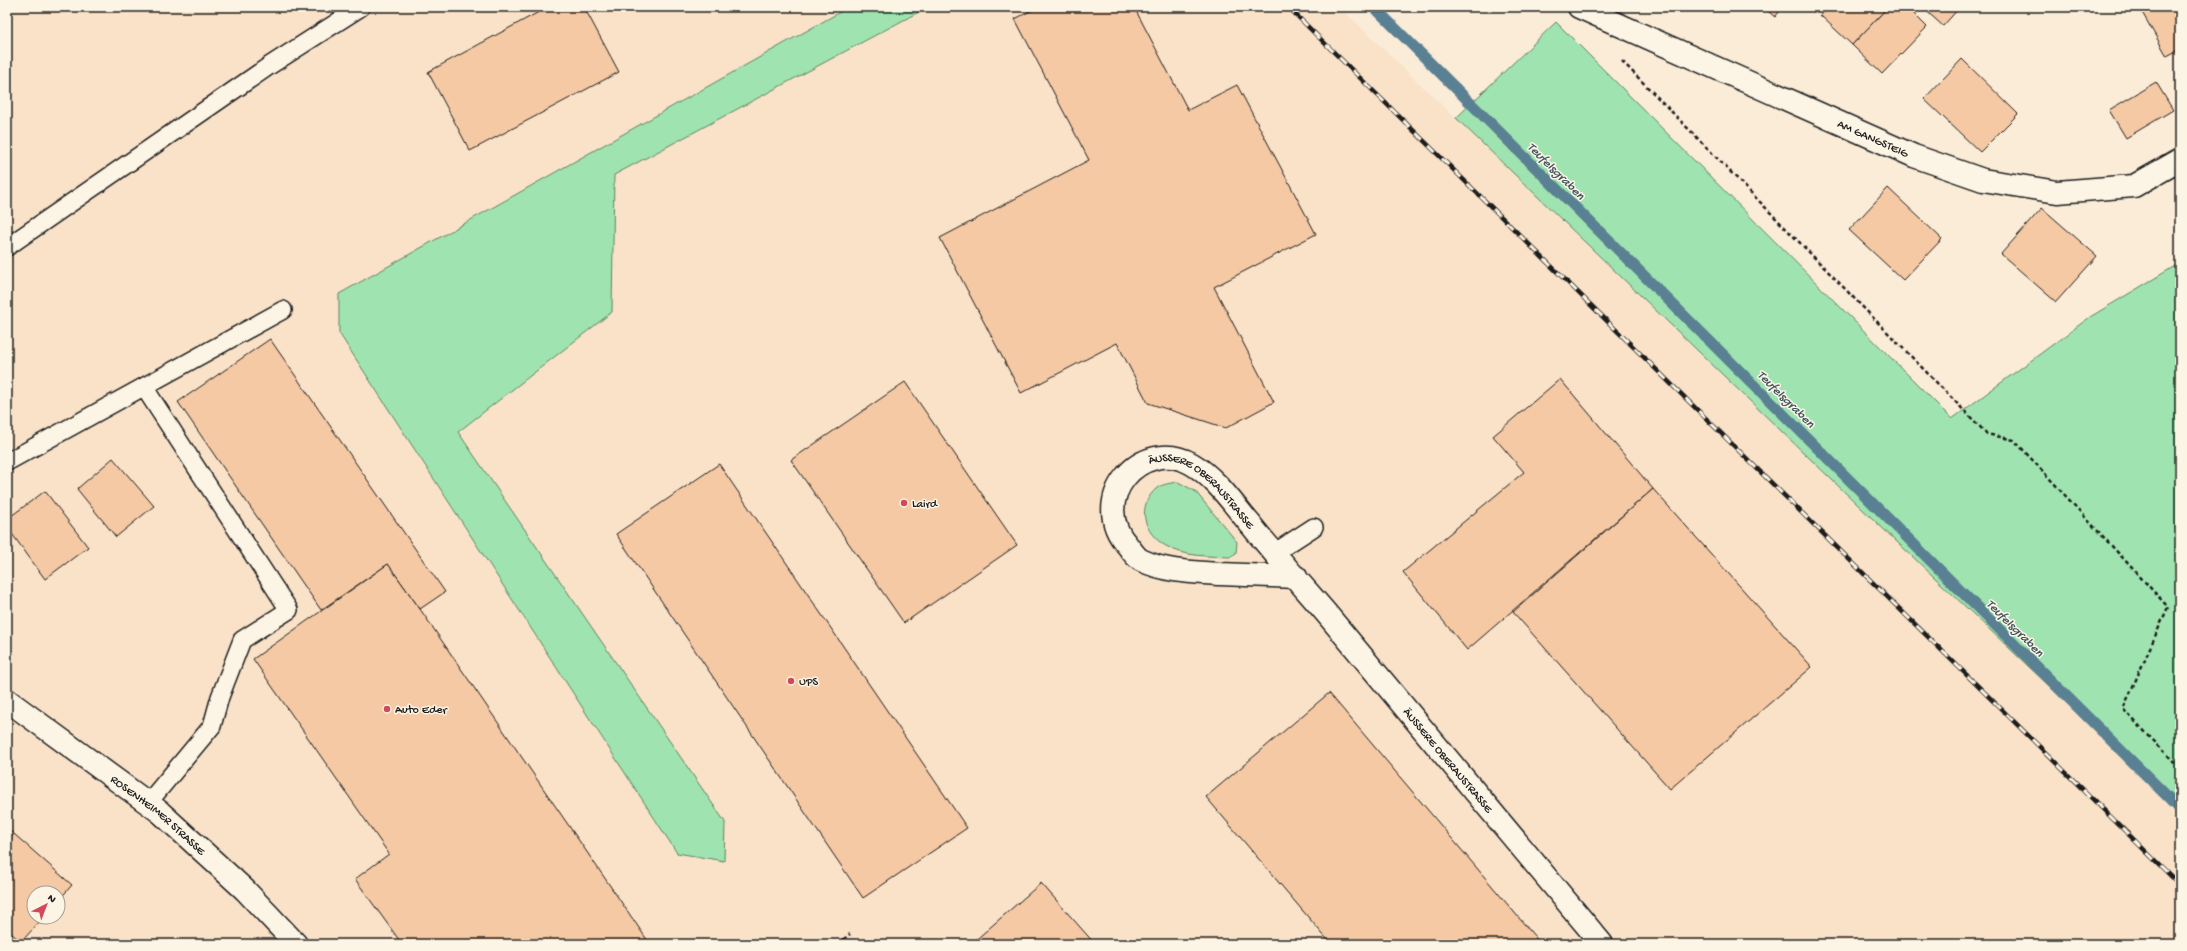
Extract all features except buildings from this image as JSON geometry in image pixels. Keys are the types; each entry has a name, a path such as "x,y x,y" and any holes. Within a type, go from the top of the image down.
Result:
{"street":[{"name":"AM GANGSTEIG","path":"1579,7 1914,156 1983,180 2058,192 2134,186 2180,160"},
{"name":"ÄUSSERE OBERAUSTRASSE","path":"1296,577 1173,571 1141,561 1122,540 1112,514 1114,493 1125,477 1139,464 1156,458 1172,457 1191,464 1208,475 1296,577 1602,944"},
{"name":"ROSENHEIMER STRASSE","path":"7,700 148,803 245,890 296,944"}],"lane":[{"path":"7,248 269,66 361,7"},
{"path":"7,462 283,310"},
{"path":"144,386 289,610 242,640 220,697 212,726 148,803"},
{"path":"1274,553 1314,527"}],"path":[{"path":"1620,58 1987,434 2014,440 2168,607 2123,710 2180,768"},
{"path":"838,944 850,934"}],"shaded area":[{"path":"7,7 1340,7 1857,504 2180,810 2180,944 7,944"}],"green space":[{"path":"849,7 928,7 614,175 612,312 458,432 725,822 724,861 677,853 339,333 339,294"},
{"path":"1556,22 1952,419 2090,317 2180,263 2180,810 1857,504 1456,118"},
{"path":"1178,482 1195,491 1237,542 1236,553 1230,557 1189,554 1173,550 1158,541 1152,534 1145,519 1146,503 1150,495 1159,487"}],"waterway":[{"name":"Teufelsgraben","path":"1374,7 2180,809"}],"railway":[{"path":"1288,7 2180,885"}],"place":[{"name":"Laird","path":"904,503"},
{"name":"UPS","path":"791,681"},
{"name":"Auto Eder","path":"387,709"}]}
